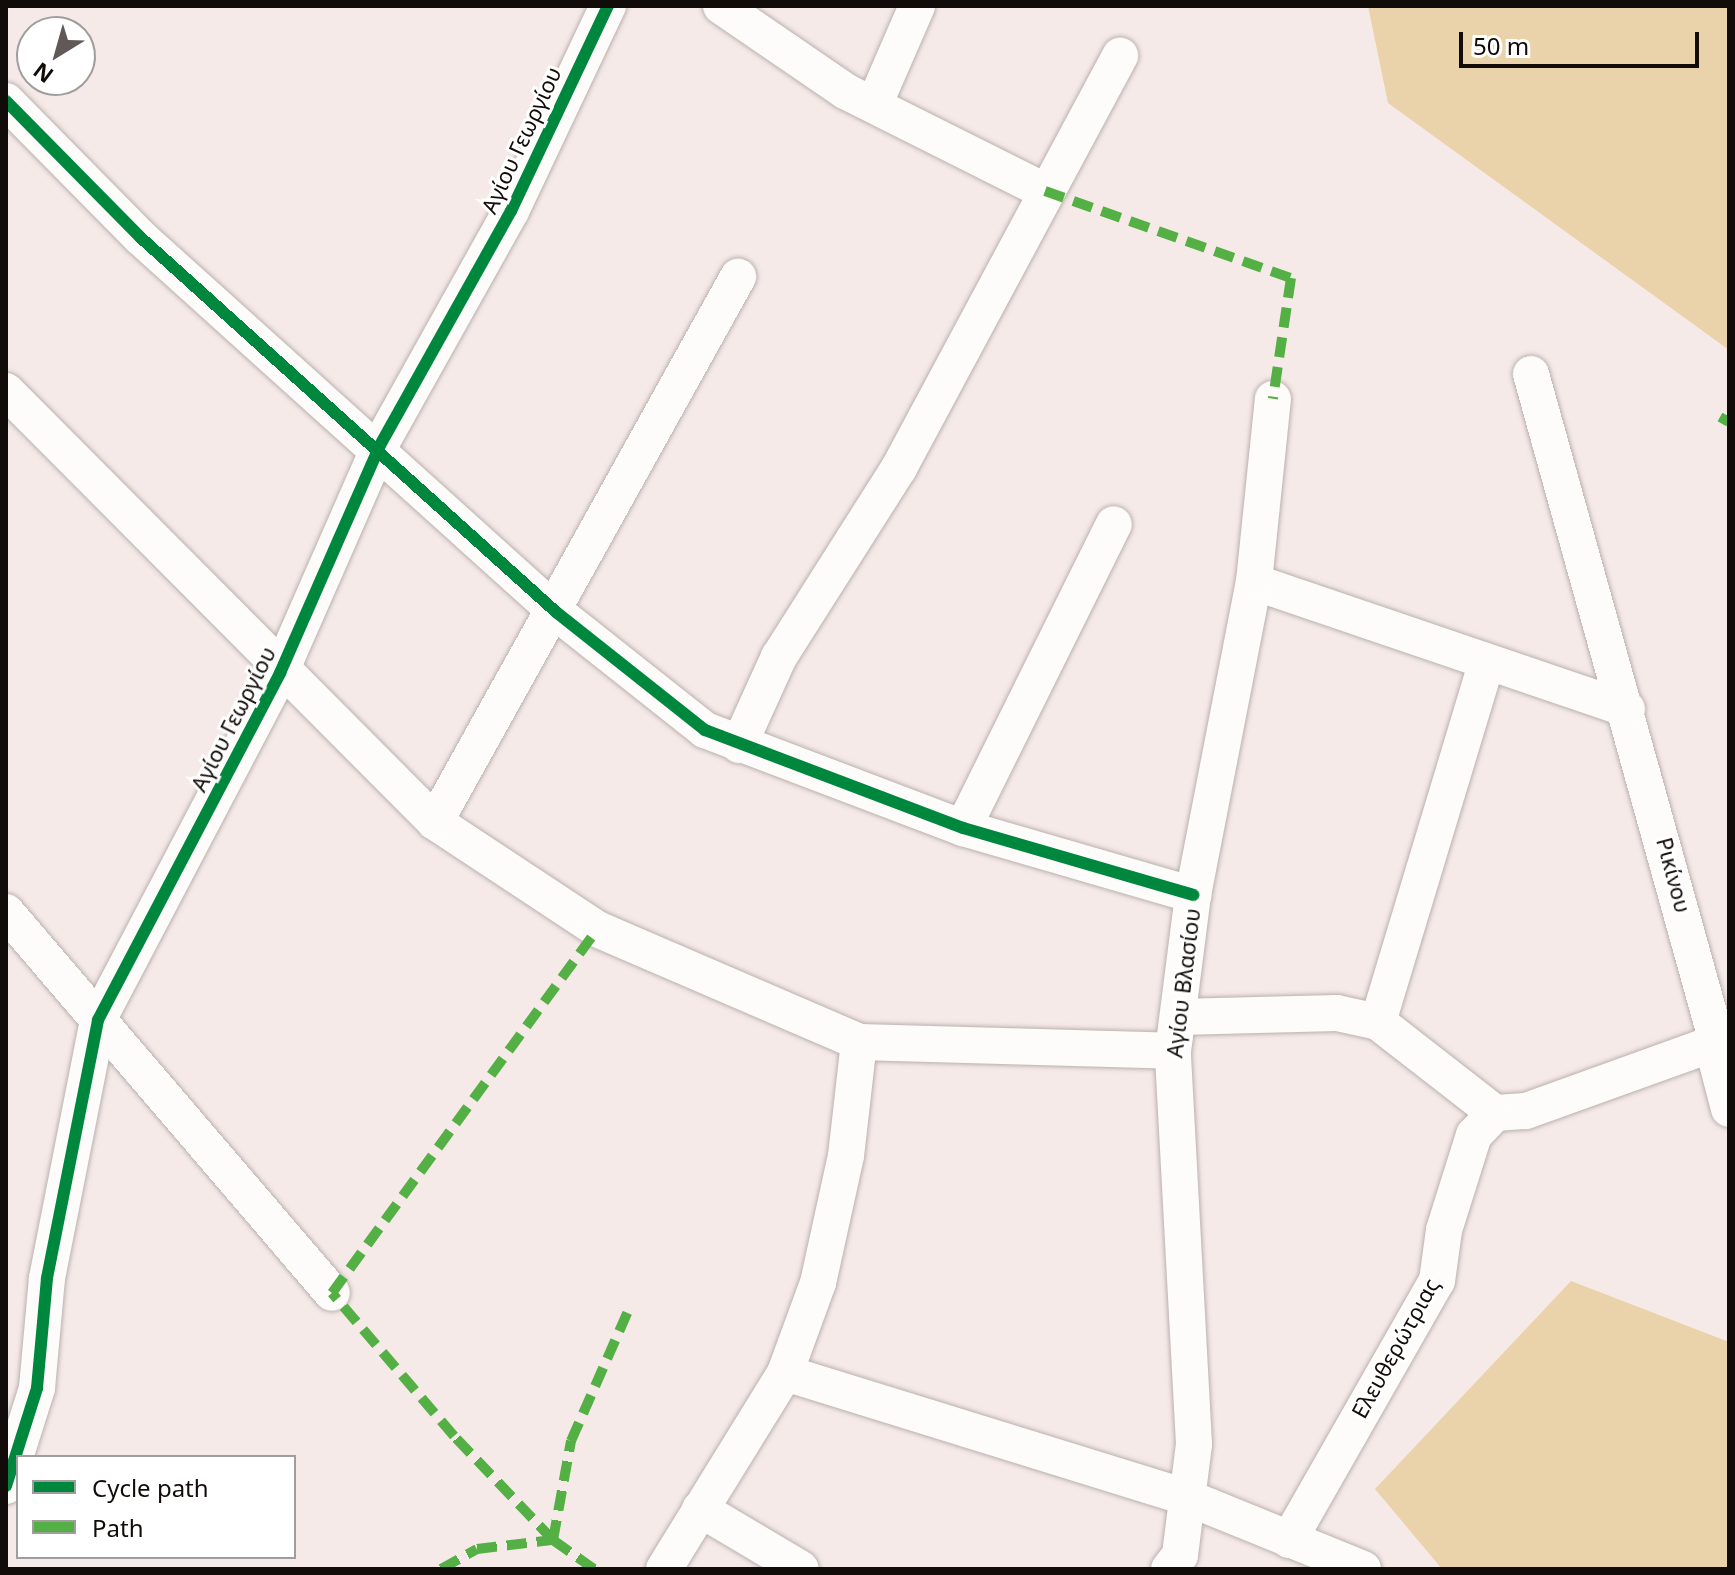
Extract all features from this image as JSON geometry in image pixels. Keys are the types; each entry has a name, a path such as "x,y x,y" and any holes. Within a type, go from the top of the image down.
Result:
{"street":[{"name":"Αγίου Γεωργίου","path":"6,1486 37,1388 47,1278 98,1020 280,673 379,447 511,211 608,6"},
{"path":"721,6 874,105 1045,191"},
{"path":"874,105 917,6"},
{"path":"739,745 779,657 899,468 1120,55"},
{"path":"6,101 140,237 379,447 556,612 705,730 963,828 1193,895"},
{"path":"435,822 556,612 738,277"},
{"name":"Ρικίνου","path":"1531,374 1719,1042 1729,1109"},
{"path":"6,391 280,673 435,822 597,929 859,1042 1176,1034 1337,1013 1378,1022 1495,1113 1526,1111 1719,1042"},
{"name":"Αγίου Βλασίου","path":"1169,1569 1180,1555 1194,1444 1176,1034 1193,895 1254,582 1273,399"},
{"path":"963,828 1114,524"},
{"path":"1254,582 1486,664 1627,709"},
{"path":"1378,1022 1486,664"},
{"path":"6,912 332,1293"},
{"path":"664,1569 785,1373 821,1269 846,1156 859,1042"},
{"name":"Ελευθερώτριας","path":"1289,1540 1437,1281 1457,1180 1474,1135 1495,1113"},
{"path":"785,1373 1186,1497 1363,1569"},
{"path":"700,1509 801,1569"}],"shaded area":[{"path":"1368,6 1729,6 1729,350 1388,103"},
{"path":"1571,1281 1729,1342 1729,1569 1442,1569 1375,1489"}],"marked path":[{"path":"1045,191 1291,278 1273,399"},
{"path":"1720,417 1729,422"},
{"path":"594,1569 553,1540 454,1436 332,1293 597,929"},
{"path":"553,1540 571,1441 628,1311"},
{"path":"441,1569 477,1549 553,1540"}],"cycle path":[{"path":"6,1486 37,1388 47,1278 98,1020 280,673 379,447 511,211 608,6"},
{"path":"6,101 140,237 556,612 705,730 963,828 1193,895"}]}
